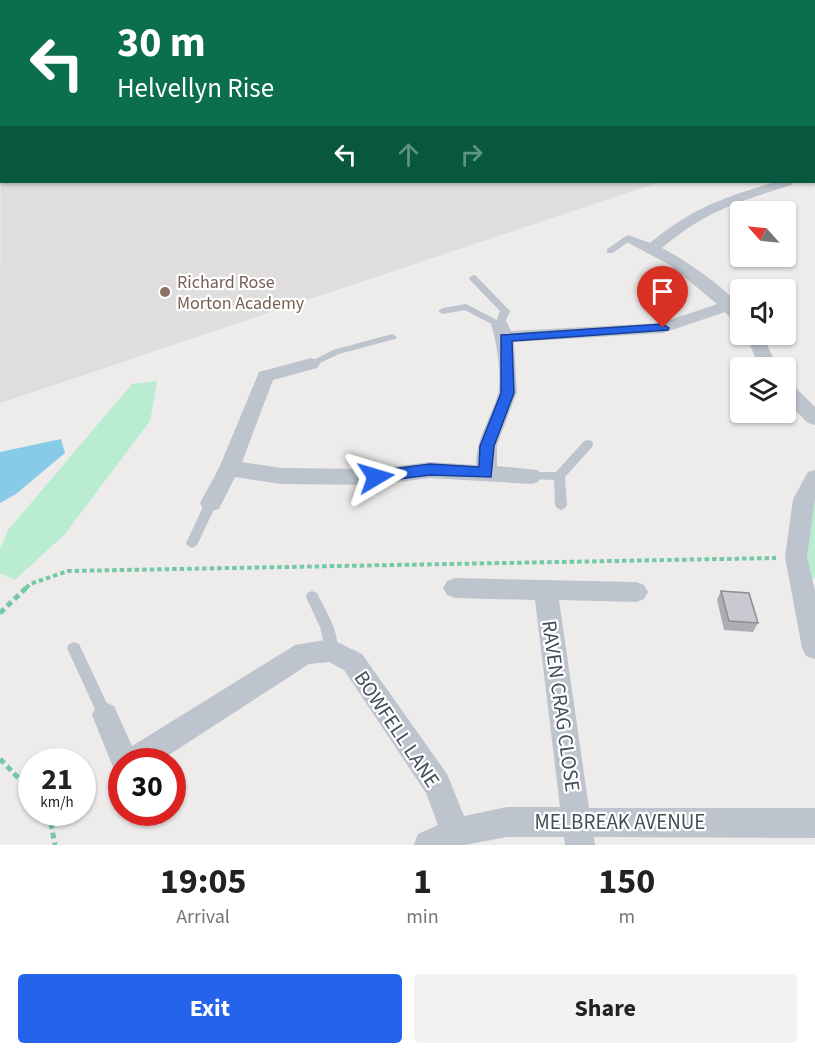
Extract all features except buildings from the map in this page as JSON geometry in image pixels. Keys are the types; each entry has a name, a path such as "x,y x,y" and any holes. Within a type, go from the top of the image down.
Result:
{"street":[{"path":"653,248 680,225 716,205 783,183"},
{"path":"486,473 487,446 508,393 503,331 663,328 729,305 691,270 653,248 628,239"},
{"path":"211,503 229,468 265,376 311,364"},
{"path":"796,401 815,417"},
{"path":"229,468 281,476 376,477 430,470 531,476"},
{"path":"815,478 804,499 796,557 810,600 815,648"},
{"path":"455,588 636,592"},
{"name":"RAVEN CRAG CLOSE","path":"546,591 578,833"},
{"path":"155,748 304,653 331,650"},
{"name":"BOWFELL LANE","path":"331,650 352,662 431,775 437,784 456,832"},
{"path":"105,714 119,748"},
{"name":"MELBREAK AVENUE","path":"429,845 456,832 507,822 578,833 815,823"}],"lane":[{"path":"610,251 628,239"},
{"path":"473,278 504,311 503,331"},
{"path":"443,311 466,307 503,331"},
{"path":"311,364 336,352 392,337"},
{"path":"561,505 559,476 588,444"},
{"path":"531,476 559,476"},
{"path":"192,543 211,503"},
{"path":"312,597 327,627 331,650"},
{"path":"74,648 105,714"}],"path":[{"path":"0,614 30,584 68,571 796,557"},
{"path":"0,759 18,778"},
{"path":"51,826 55,845"}],"shaded area":[{"name":"Richard Rose Morton Academy","path":"1,183 656,183 0,403"}],"green space":[{"path":"157,381 150,421 65,534 15,580 0,573 0,549 8,530 132,384"},
{"path":"815,492 815,578 810,578 803,553"}],"water":[{"path":"61,439 65,453 16,494 0,503 0,452"}],"place":[{"name":"Richard Rose Morton Academy","path":"165,292"}],"route":[{"path":"376,477 430,470 486,473 487,446 508,393 505,337 663,328"}]}
